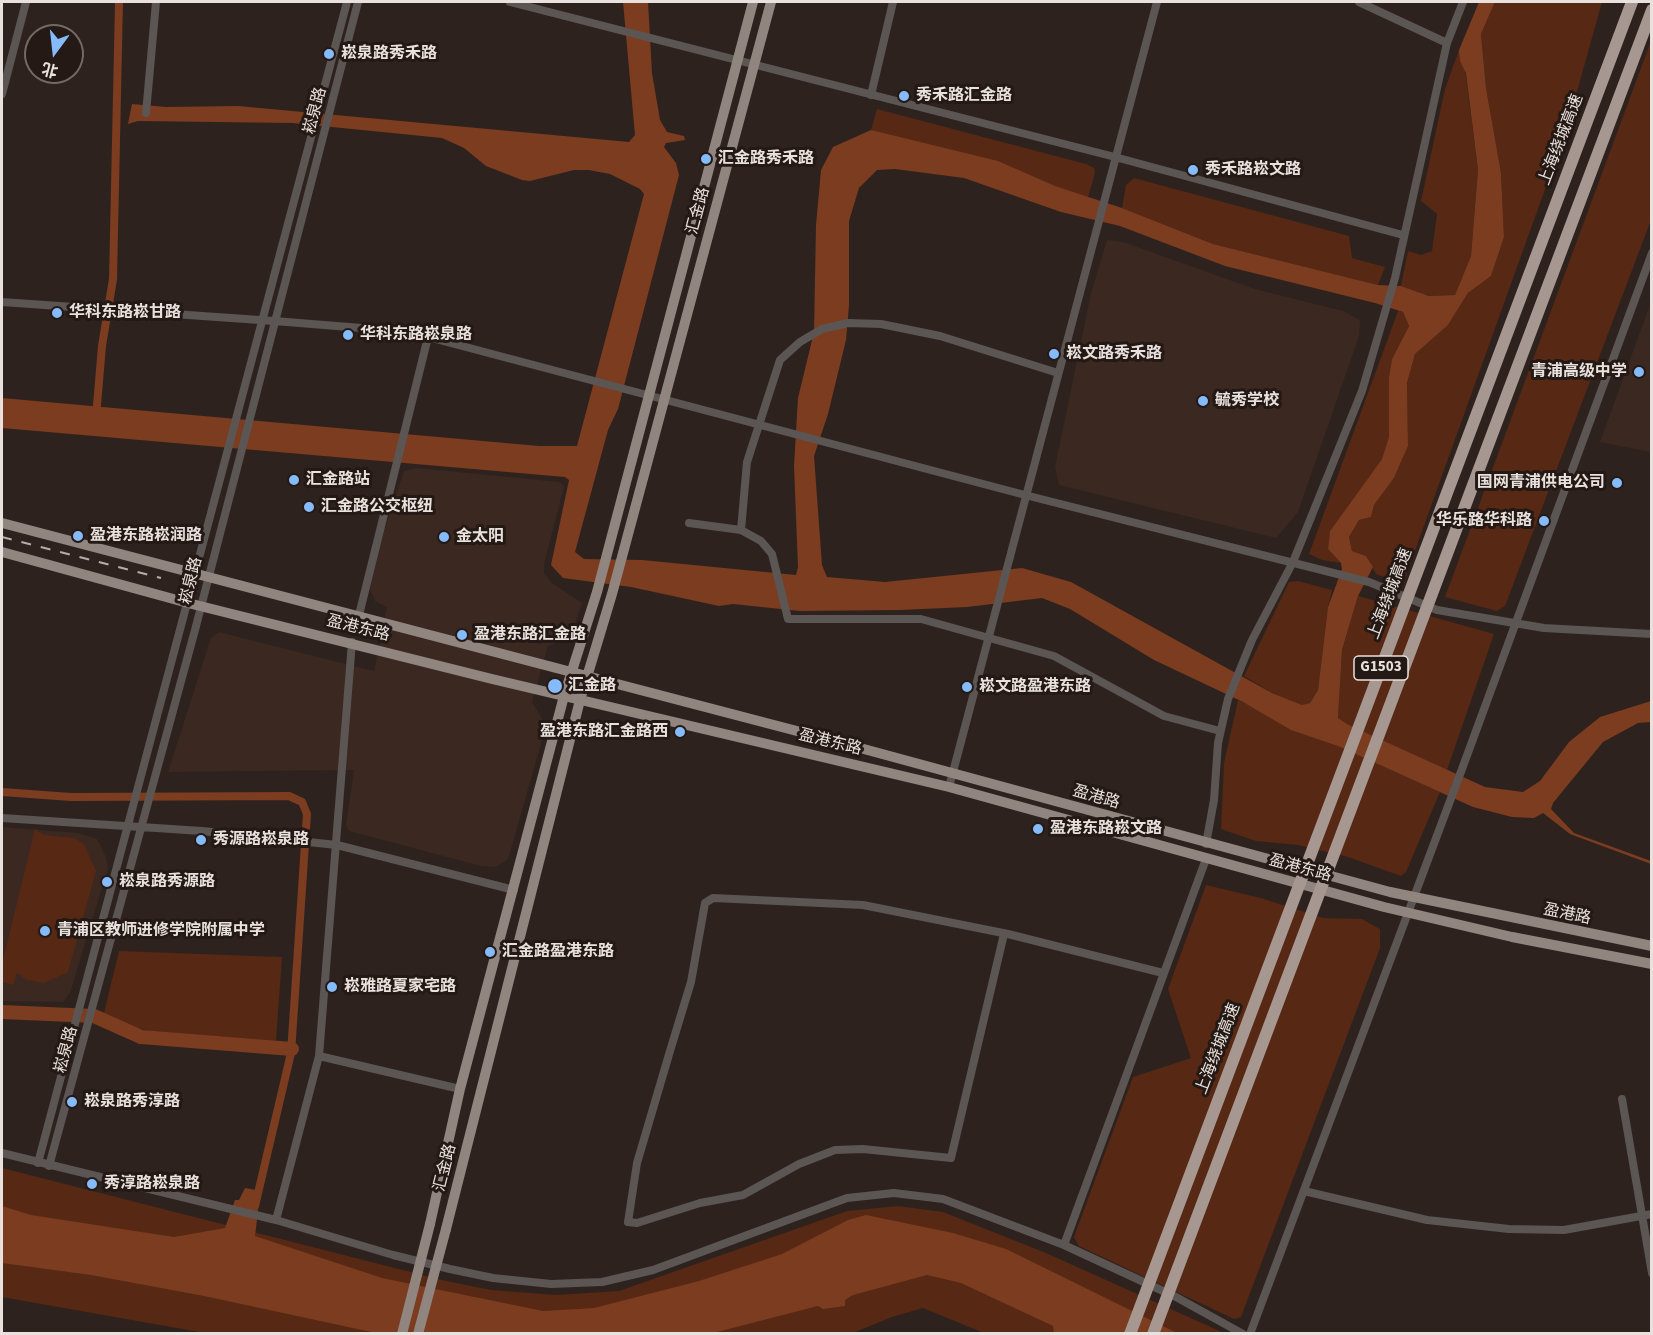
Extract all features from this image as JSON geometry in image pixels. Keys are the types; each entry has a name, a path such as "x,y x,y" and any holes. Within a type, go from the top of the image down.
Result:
{"highway":[{"name":"上海绕城高速","path":"1130,1334 1632,2"},
{"name":"G1503","path":"1153,1334 1652,10"}],"main road":[{"name":"汇金路","path":"402,1334 430,1224 460,1089 564,696 597,592 650,396 753,2"},
{"name":"汇金路","path":"418,1334 586,677 612,594 771,2"},
{"name":"盈港东路","path":"2,524 571,674"},
{"name":"盈港东路","path":"2,552 200,606 580,700 949,787 1206,859 1408,912 1512,937 1652,964"},
{"name":"盈港路","path":"571,674 951,773 1206,844 1414,897 1652,946"}],"street":[{"path":"2,94 26,2"},
{"path":"146,113 156,2"},
{"name":"崧泉路","path":"38,1163 82,1005 261,320 315,128 347,2"},
{"name":"崧泉路","path":"50,1166 358,2"},
{"path":"510,2 1115,157 1402,235"},
{"path":"871,95 893,2"},
{"path":"949,787 1157,2"},
{"path":"1359,2 1448,43"},
{"path":"1206,844 1214,800 1220,731 1227,699 1239,668 1293,562 1362,391 1395,278 1402,235 1448,43 1463,2"},
{"path":"1250,1334 1652,253"},
{"path":"2,302 387,330 428,337 1025,495 1369,582 1437,610 1544,628 1652,634"},
{"path":"741,530 747,462 780,360 800,342 822,329 848,323 881,324 940,336 1058,373"},
{"path":"358,619 428,337"},
{"path":"688,523 741,530 761,541 772,554 788,619 921,619 1054,656 1164,716 1220,731"},
{"path":"276,1220 319,1056 352,642"},
{"path":"2,818 141,826 337,845 514,890"},
{"path":"1064,1245 1206,859"},
{"path":"1004,934 951,1158 863,1149 835,1150 799,1164 743,1195 700,1203 637,1223 628,1222 637,1163 691,982 705,903 713,898 862,905 1004,934 1163,973"},
{"path":"319,1056 460,1089"},
{"path":"1622,1099 1635,1190 1652,1274"},
{"path":"2,1153 276,1220 393,1255 450,1269 493,1278 551,1284 602,1282 653,1270 847,1197 894,1193 943,1199 1064,1245 1176,1297 1243,1334"},
{"path":"1304,1191 1427,1220 1509,1229 1563,1230 1652,1214"}],"shaded area":[{"path":"623,2 648,2 652,73 660,120 667,132 684,136 685,140 666,143 664,147 676,163 679,175 618,409 608,430 575,552 584,559 642,560 796,575 798,567 794,466 798,398 814,332 816,225 821,170 833,147 871,130 998,161 1055,186 1122,208 1213,244 1378,285 1401,286 1429,296 1455,295 1471,256 1478,170 1466,73 1460,61 1459,50 1479,2 1495,2 1481,34 1486,88 1501,173 1504,237 1491,276 1468,293 1448,325 1415,354 1407,383 1408,446 1394,478 1374,505 1371,517 1359,520 1349,537 1352,551 1366,556 1373,567 1358,596 1342,650 1338,718 1485,787 1523,792 1540,781 1569,742 1600,717 1651,701 1651,722 1638,723 1603,742 1553,803 1551,809 1574,833 1651,861 1651,864 1570,834 1543,813 1534,818 1512,817 1473,807 1338,746 1291,730 1243,702 1154,660 1070,609 1042,598 967,607 900,610 800,611 733,604 719,606 631,587 563,578 551,565 569,480 565,477 2,428 2,398 539,446 577,446 644,194 640,189 610,174 589,170 574,170 530,181 522,180 486,166 464,148 442,138 292,123 138,121 128,124 132,104 166,107 238,106 629,142 635,135","holes":["895,169 964,178 1061,212 1120,226 1225,266 1403,312 1409,326 1392,359 1389,377 1389,437 1382,459 1330,531 1328,549 1341,563 1342,569 1328,607 1318,690 1310,703 1302,705 1272,693 1071,582 1022,568 885,582 827,577 822,565 814,456 828,414 846,340 849,305 849,221 859,188 877,170"]},
{"path":"1495,2 1602,2 1566,131 1403,584 1376,574 1366,556 1352,551 1349,537 1359,520 1371,517 1374,505 1394,478 1408,446 1407,383 1415,354 1448,325 1468,293 1491,276 1504,237 1501,173 1486,88 1481,34"},
{"path":"1651,41 1651,220 1505,606 1497,611 1445,597"},
{"path":"1459,50 1463,53 1478,170 1471,256 1455,295 1429,296 1401,286 1408,251 1421,255 1432,251 1437,214 1421,201 1445,89"},
{"path":"877,109 1086,164 1094,168 1095,173 1088,197 871,130"},
{"path":"1134,178 1349,236 1352,258 1385,267 1378,285 1213,244 1122,208 1126,185"},
{"name":"毓秀学校","path":"1107,240 1123,242 1255,289 1343,311 1360,320 1359,336 1298,512 1276,538 1059,485 1055,467 1091,293"},
{"name":"青浦高级中学","path":"1651,302 1651,452 1600,442"},
{"path":"1398,311 1403,312 1409,326 1392,359 1389,377 1390,437 1382,459 1330,531 1328,549 1341,563 1322,560 1309,554"},
{"path":"417,468 560,482 564,487 544,564 544,573 551,582 582,603 573,631 566,640 548,646 532,702 542,718 541,744 508,859 496,867 481,866 349,831 346,825 354,770 168,772 211,638 219,632 374,671 387,607 375,601 367,583 404,471"},
{"path":"1298,581 1332,590 1318,690 1310,703 1302,705 1272,693 1244,676 1289,582"},
{"path":"1358,596 1494,634 1447,770 1338,718 1342,650"},
{"path":"1238,700 1440,792 1406,872 1401,876 1348,857 1298,845 1256,841 1221,829 1224,763"},
{"name":"青浦区教师进修学院附属中学","path":"2,827 78,833 97,839 106,857 108,868 70,993 63,1002 2,1001"},
{"name":"青浦区教师进修学院附属中学","path":"35,829 44,835 74,838 84,844 96,871 68,972 44,983 27,980 17,973 13,985 2,982 2,964"},
{"path":"1206,885 1261,898 1323,918 1362,919 1380,929 1380,948 1241,1317 1234,1319 1079,1246 1074,1237 1133,1077 1191,1058 1168,989"},
{"path":"119,951 282,957 276,1041 150,1031 133,1027 104,1013"},
{"path":"2,1168 446,1281 491,1290 556,1295 619,1291 847,1211 898,1206 943,1212 1046,1253 1224,1333 984,1333 923,1308 892,1317 850,1334 205,1333 2,1297"},
{"path":"245,1188 256,1190 258,1211 255,1236 382,1278 543,1311 594,1308 699,1281 782,1254 848,1220 866,1215 953,1233 1006,1249 1177,1333 1054,1333 1053,1326 961,1283 927,1275 853,1295 845,1300 845,1306 823,1309 818,1306 713,1333 376,1333 204,1296 91,1275 2,1263 2,1206 31,1215 174,1237 225,1228 235,1200 239,1200"}],"waterway":[{"path":"96,417 102,346 113,279 119,2"},
{"path":"2,792 71,797 289,796 302,802 307,814 291,1053 255,1206"},
{"path":"2,1012 94,1016 141,1037 292,1049"}],"railway":[{"path":"2,537 161,578"}],"place":[{"name":"崧泉路秀禾路","path":"329,54"},
{"name":"秀禾路汇金路","path":"904,96"},
{"name":"汇金路秀禾路","path":"706,159"},
{"name":"秀禾路崧文路","path":"1193,170"},
{"name":"华科东路崧甘路","path":"57,313"},
{"name":"华科东路崧泉路","path":"348,335"},
{"name":"崧文路秀禾路","path":"1054,354"},
{"name":"青浦高级中学","path":"1639,372"},
{"name":"毓秀学校","path":"1203,401"},
{"name":"汇金路站","path":"294,480"},
{"name":"国网青浦供电公司","path":"1617,483"},
{"name":"汇金路公交枢纽","path":"309,507"},
{"name":"华乐路华科路","path":"1544,521"},
{"name":"盈港东路崧润路","path":"78,536"},
{"name":"金太阳","path":"444,537"},
{"name":"盈港东路汇金路","path":"462,635"},
{"name":"汇金路","path":"555,686"},
{"name":"崧文路盈港东路","path":"967,687"},
{"name":"盈港东路汇金路西","path":"680,732"},
{"name":"盈港东路崧文路","path":"1038,829"},
{"name":"秀源路崧泉路","path":"201,840"},
{"name":"崧泉路秀源路","path":"107,882"},
{"name":"青浦区教师进修学院附属中学","path":"45,931"},
{"name":"汇金路盈港东路","path":"490,952"},
{"name":"崧雅路夏家宅路","path":"332,987"},
{"name":"崧泉路秀淳路","path":"72,1102"},
{"name":"秀淳路崧泉路","path":"92,1184"}]}
